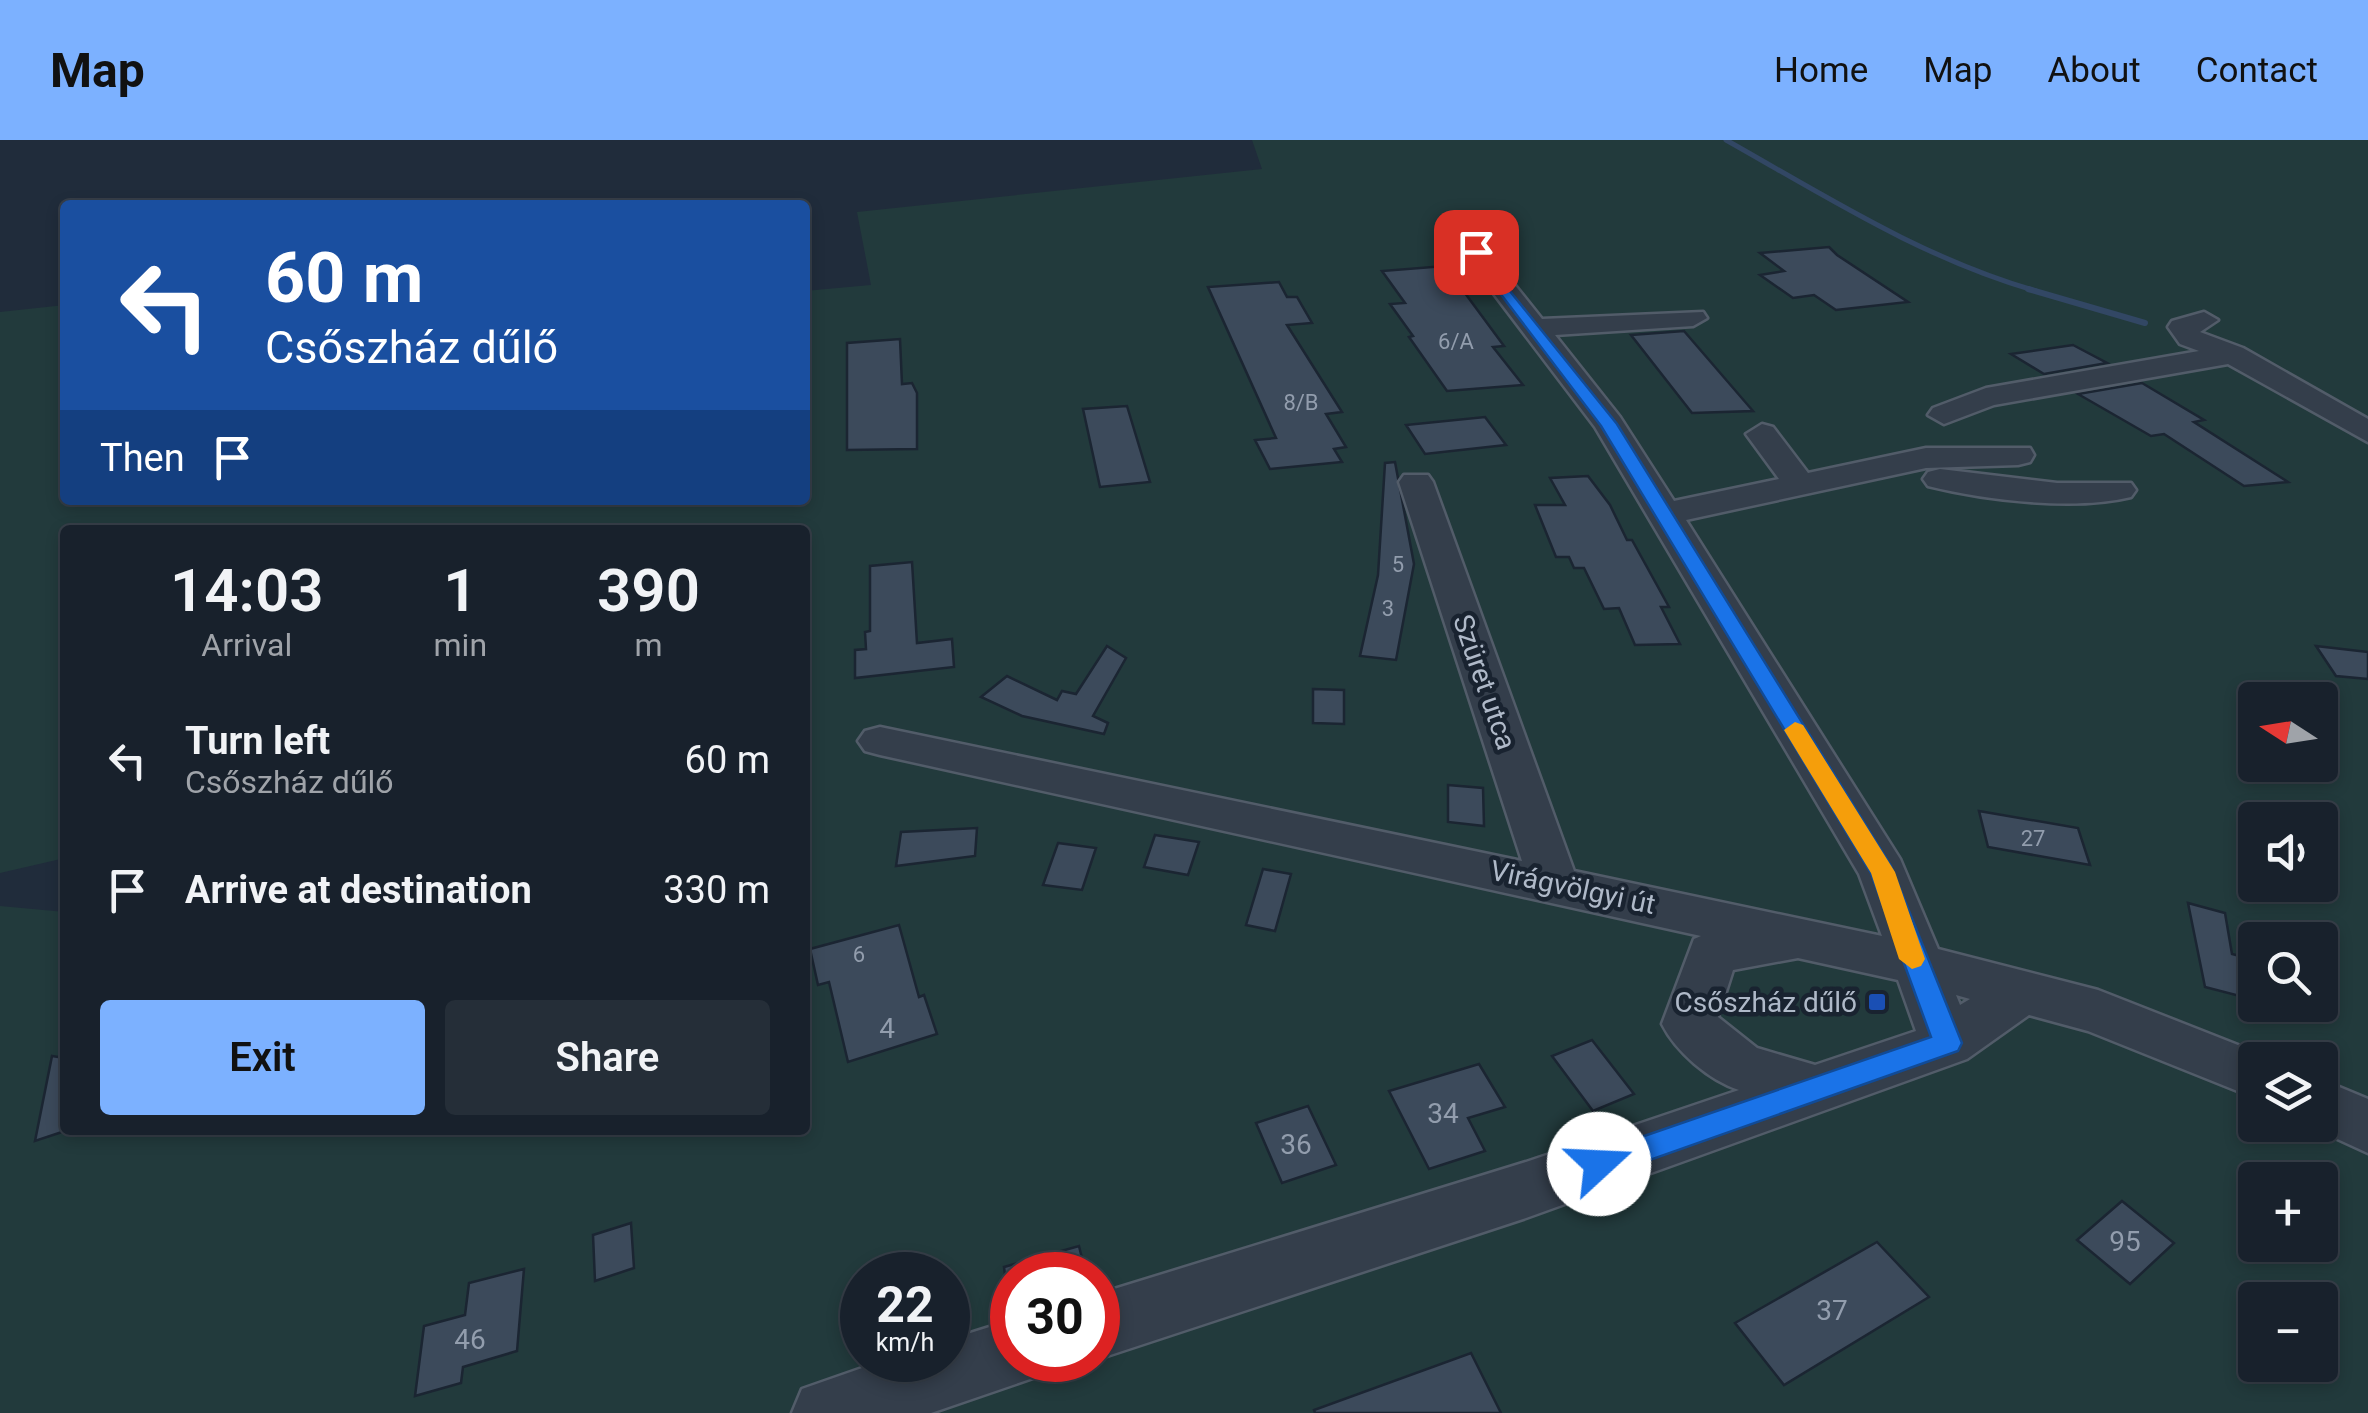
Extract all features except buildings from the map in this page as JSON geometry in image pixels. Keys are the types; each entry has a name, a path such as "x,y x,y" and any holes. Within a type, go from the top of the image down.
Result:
{"street":[{"path":"1476,252 1608,424 1883,872 1914,963 1948,1043"},
{"path":"1538,328 1693,318"},
{"path":"2204,320 2182,327 2190,338 2233,354 2368,432"},
{"path":"1944,415 1986,398 2233,354"},
{"path":"1762,434 1800,484"},
{"path":"1664,514 1926,458 2018,454"},
{"path":"1858,475 1968,480 2057,493 2119,490"},
{"name":"Szüret utca","path":"1416,482 1553,882"},
{"name":"Virágvölgyi út","path":"880,741 1553,882 1914,963 2098,1012 2238,1067"},
{"path":"1809,940 1712,953 1689,1024 1740,1067 1815,1088"},
{"path":"1120,1319 1526,1190 1948,1043 2021,992"},
{"path":"2338,1113 2368,1127"},
{"path":"826,1413 990,1360"}],"green space":[{"path":"1252,140 2368,140 2368,1413 0,1413 0,906 60,912 60,1135 810,1135 810,525 60,525 60,859 0,873 0,312 60,306 60,505 810,505 810,291 871,285 857,212 1262,169"}],"waterway":[{"path":"1726,140 1915,244 2036,291"},
{"path":"2028,289 2145,323"}],"slow traffic":[{"path":"1795,730 1883,872 1912,959"}],"place":[{"name":"Csőszház dűlő","path":"1877,1002"}],"route":[{"path":"1476,252 1608,424 1883,872 1914,963 1948,1043 1599,1164"}]}
